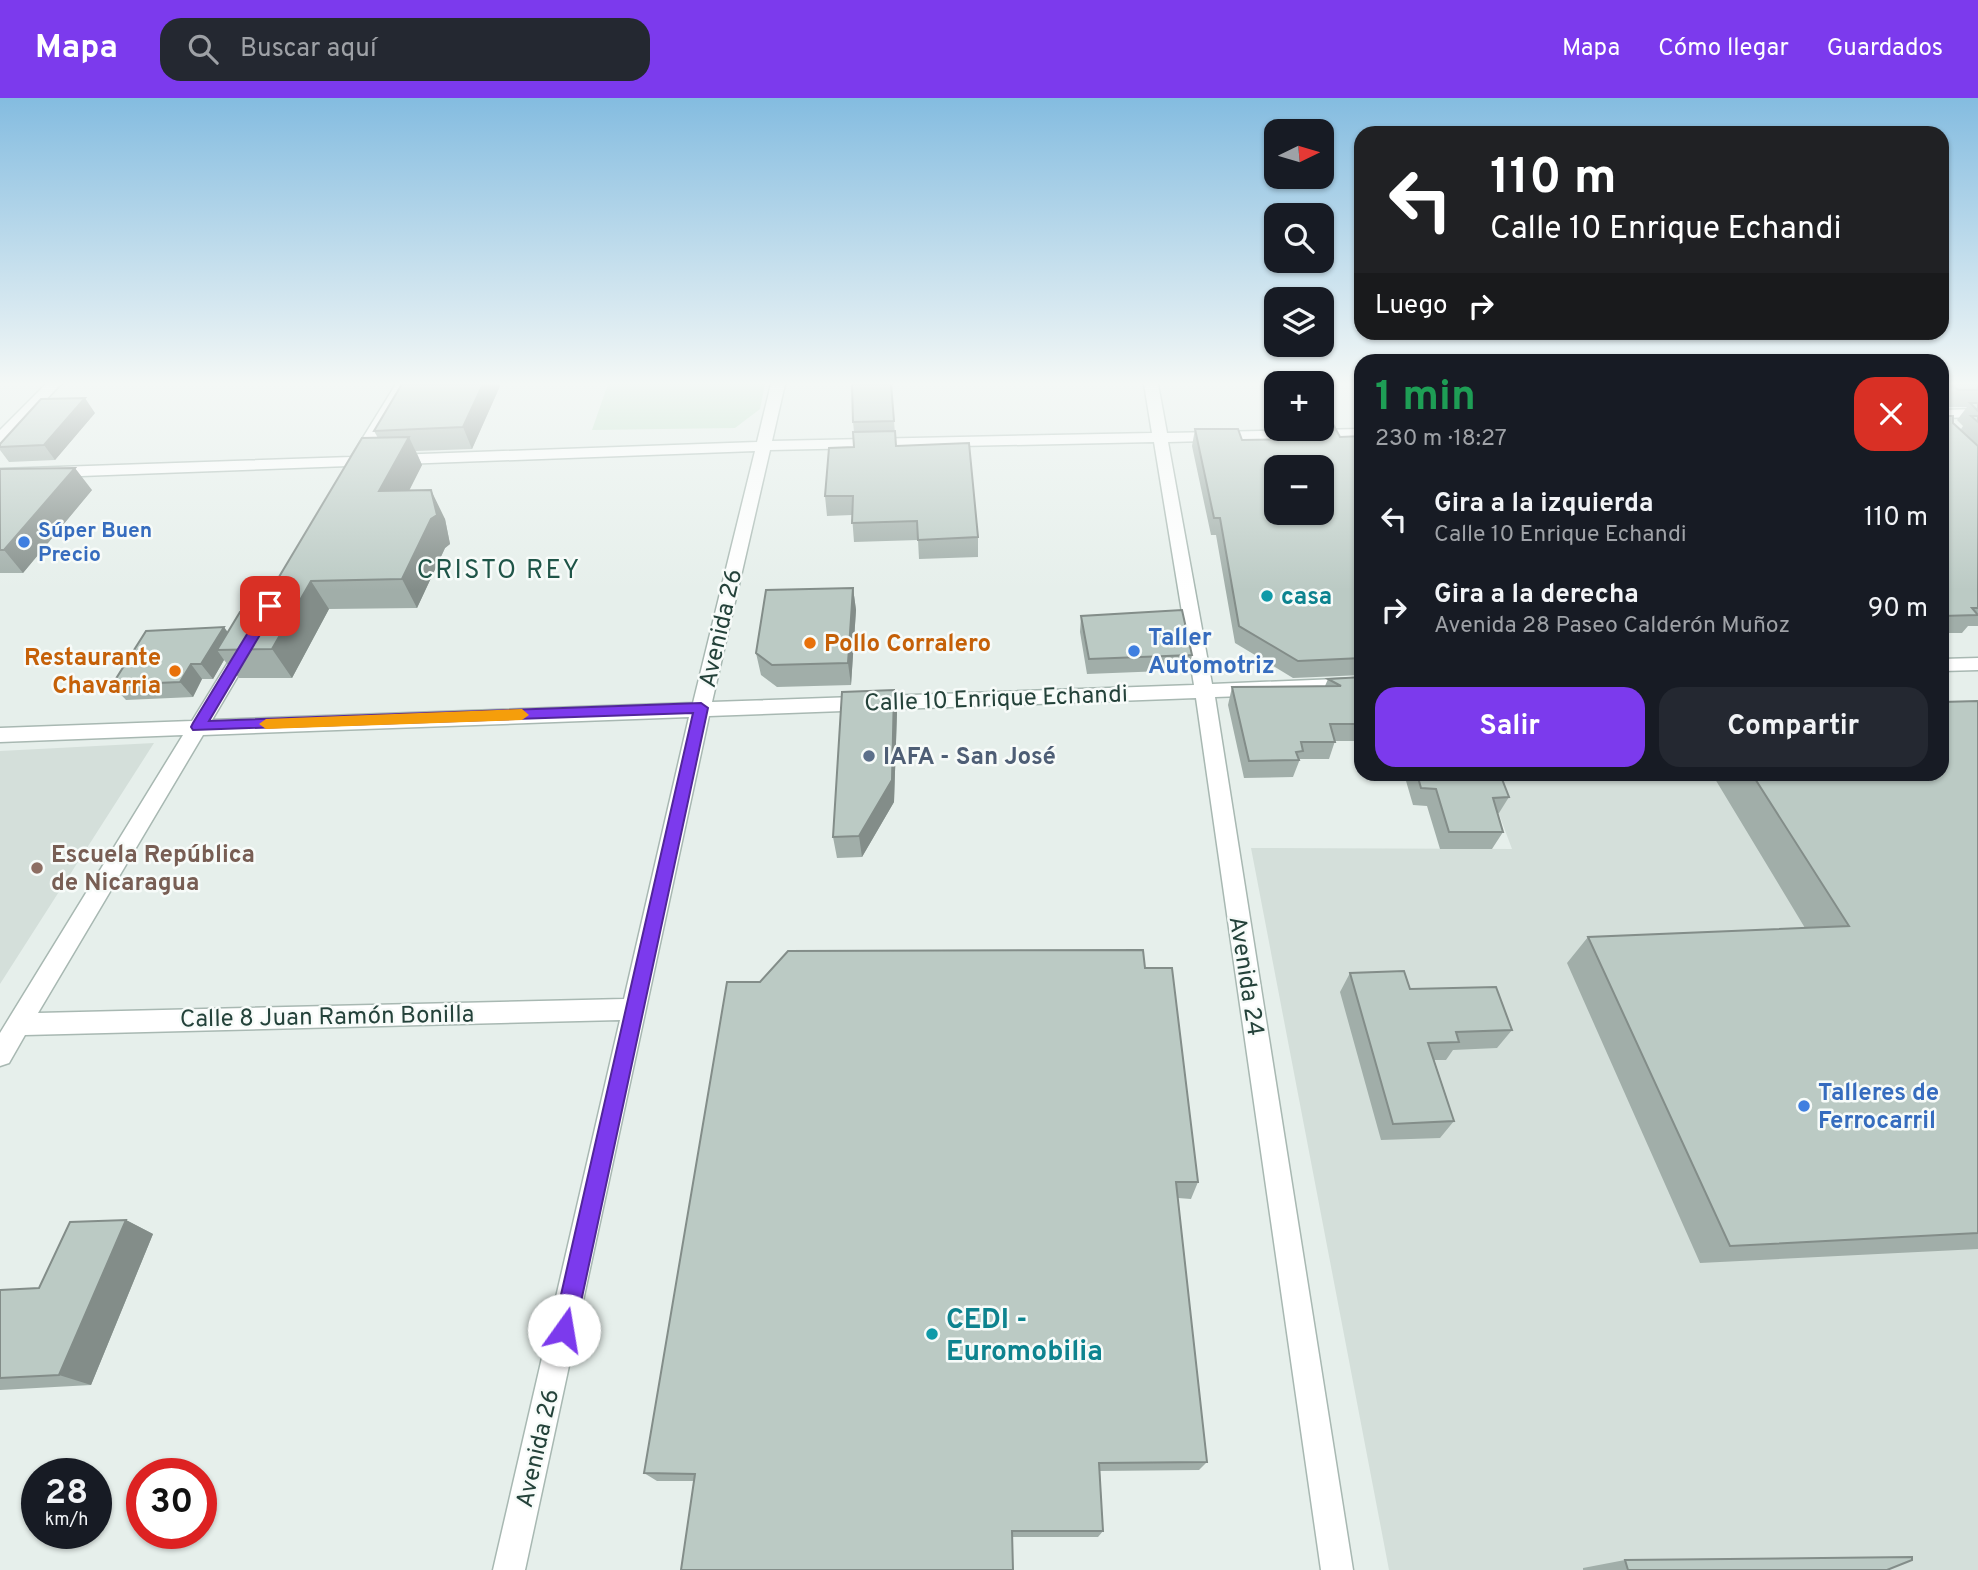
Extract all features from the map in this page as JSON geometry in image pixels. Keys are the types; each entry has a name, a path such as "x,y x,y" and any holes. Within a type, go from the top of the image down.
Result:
{"street":[{"path":"342,486 361,453"},
{"path":"0,474 593,453"},
{"name":"Avenida 26","path":"509,1570 701,708 761,453"},
{"name":"Avenida 24","path":"1164,453 1204,690 1337,1570"},
{"path":"0,1055 256,631"},
{"path":"1949,665 1978,664"},
{"name":"Calle 10 Enrique Echandi","path":"0,735 1354,685"},
{"name":"Calle 8 Juan Ramón Bonilla","path":"18,1024 636,1009"}],"shaded area":[{"name":"Escuela República de Nicaragua","path":"154,743 0,984 0,751"},
{"path":"1487,781 1723,781 1978,947 1978,1570 1389,1570 1251,848 1512,849"}],"building":[{"path":"353,453 400,453 379,491 431,490 437,515 431,519 402,579 311,581 272,649 217,650 240,612 258,612"},
{"path":"829,453 970,453 978,537 918,540 917,521 852,523 853,496 825,496"},
{"path":"1200,453 1354,453 1354,658 1298,661 1239,626 1220,518 1214,518"},
{"path":"1949,453 1978,453 1978,608 1972,608 1978,615 1949,616"},
{"path":"75,468 4,550 0,550 0,469"},
{"name":"Pollo Corralero","path":"853,588 848,663 772,665 756,653 766,590"},
{"name":"Taller Automotriz","path":"1182,610 1192,655 1089,659 1081,616"},
{"path":"224,627 201,664 191,664 180,682 112,685 146,631"},
{"path":"1354,677 1354,724 1330,724 1335,742 1301,742 1303,751 1296,752 1299,760 1249,761 1232,687 1341,686 1328,679"},
{"name":"IAFA - San José","path":"894,690 892,780 859,836 833,837 842,692"},
{"name":"Talleres de Ferrocarril","path":"1978,701 1978,1233 1730,1246 1588,937 1849,926 1756,781 1949,781 1949,702"},
{"path":"1419,781 1503,781 1509,797 1493,798 1503,832 1449,832 1436,789 1421,788"},
{"name":"CEDI - Euromobilia","path":"1143,950 1145,968 1172,968 1198,1182 1176,1182 1207,1462 1099,1463 1103,1531 1012,1531 1013,1570 681,1570 695,1474 644,1473 727,982 760,982 788,951"},
{"path":"1404,971 1410,989 1496,987 1512,1030 1456,1032 1459,1042 1428,1043 1454,1121 1393,1124 1350,973"},
{"path":"126,1220 59,1375 0,1378 0,1290 39,1288 70,1222"},
{"path":"1912,1557 1912,1560 1887,1570 1628,1570 1625,1560"}],"slow traffic":[{"path":"266,724 522,715"}],"place":[{"name":"Súper Buen Precio","path":"24,542"},
{"name":"casa","path":"1267,596"},
{"name":"Pollo Corralero","path":"810,643"},
{"name":"Taller Automotriz","path":"1134,651"},
{"name":"Restaurante Chavarria","path":"175,671"},
{"name":"IAFA - San José","path":"869,756"},
{"name":"Escuela República de Nicaragua","path":"37,868"},
{"name":"Talleres de Ferrocarril","path":"1804,1106"},
{"name":"CEDI - Euromobilia","path":"932,1334"}],"district":[{"name":"CRISTO REY","path":"499,569"}],"route":[{"path":"270,606 199,727 701,708 564,1330"}]}
